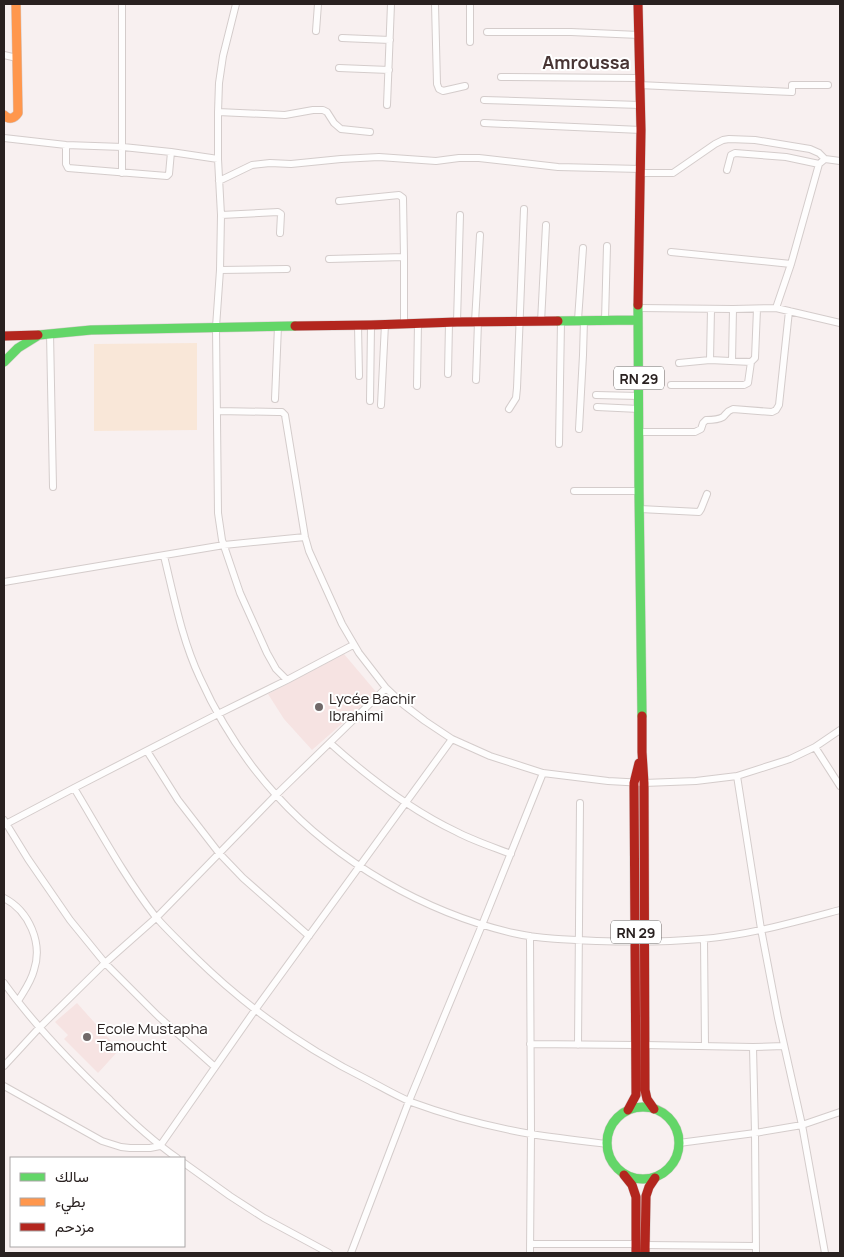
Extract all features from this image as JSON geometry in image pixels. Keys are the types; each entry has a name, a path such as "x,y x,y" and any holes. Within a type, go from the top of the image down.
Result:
{"main road":[{"path":"4,116 9,119 18,113 16,4"},
{"name":"RN 29","path":"628,1110 636,1096 640,1045 640,941 644,783 639,491 640,396 638,320 641,130 638,4"},
{"path":"4,336 91,330 638,320"},
{"path":"4,362 18,348 39,335"},
{"name":"RN 29","path":"640,941 634,783 642,752"},
{"name":"RN 29","path":"640,1045 644,1090 647,1100 654,1109"},
{"path":"638,1107 654,1109 663,1113 673,1124 679,1143 678,1153 674,1162 664,1173 646,1180 636,1179 619,1171 611,1161 606,1144 609,1130 613,1122 628,1110 638,1107"},
{"path":"624,1174 635,1193 641,1249"},
{"path":"641,1249 646,1196 654,1178"}],"street":[{"path":"122,4 122,173"},
{"path":"236,4 223,56 219,83 218,159 221,215 216,327 218,513 224,546 254,628 276,669 287,680"},
{"path":"316,31 318,4"},
{"path":"387,105 391,4"},
{"path":"435,4 436,84 443,91 465,86"},
{"path":"470,4 470,42"},
{"path":"487,32 571,32 639,35"},
{"path":"342,38 390,40"},
{"path":"4,55 17,58"},
{"path":"339,68 389,70"},
{"path":"501,77 639,81 792,92 792,85 828,85"},
{"path":"484,100 640,105"},
{"path":"218,112 285,115 323,110 327,112 341,129 370,132"},
{"path":"484,123 641,130"},
{"path":"4,138 66,145 122,147 218,159"},
{"path":"219,181 252,165 378,157 436,161 479,158 558,167 673,173 715,144 729,139 755,140 810,149 819,153 825,159 840,160"},
{"path":"66,145 66,164 68,168 122,173 168,176 171,152"},
{"path":"726,170 731,155 735,153 786,157 819,164"},
{"path":"776,308 791,264 819,164 825,159"},
{"path":"339,201 398,195 403,198 404,323"},
{"path":"508,409 516,398 517,388 524,209"},
{"path":"221,215 278,212 281,218 280,233"},
{"path":"448,374 460,215"},
{"path":"541,322 546,225"},
{"path":"476,380 480,235"},
{"path":"605,320 607,246"},
{"path":"579,429 583,355 581,320 583,248"},
{"path":"672,252 791,264"},
{"path":"329,259 404,257"},
{"path":"220,270 287,269"},
{"path":"639,308 776,308 840,323"},
{"path":"710,360 711,309"},
{"path":"732,361 733,309"},
{"path":"671,385 744,385 748,383 751,362 755,358 758,309"},
{"path":"639,432 695,432 701,429 706,420 723,417 728,410 772,412 776,410 779,405 789,311"},
{"path":"559,444 561,321"},
{"path":"418,323 418,386"},
{"path":"381,405 385,324"},
{"path":"358,325 359,376"},
{"path":"370,401 371,325"},
{"path":"275,398 278,326"},
{"path":"50,334 53,487"},
{"path":"679,363 710,360 751,362"},
{"path":"596,395 640,396"},
{"path":"597,407 639,409"},
{"path":"218,411 282,412 285,415 305,538 342,624 354,645 386,688 404,705 452,739 490,756 543,773 608,781 644,783 680,782 737,776 790,759 815,747 840,730"},
{"path":"574,491 639,491"},
{"path":"640,509 699,512 706,494"},
{"path":"4,582 224,546 305,538"},
{"path":"164,556 186,642 199,677 218,714 247,759 276,795 319,836 360,866 423,902 482,925 514,933 578,940 704,939 792,923 840,910"},
{"path":"215,1067 158,1016 105,964 70,920 4,823 354,645"},
{"path":"4,1066 39,1028 157,917 276,795 386,688"},
{"path":"4,1086 102,1141 130,1148 160,1146 255,1010 452,739"},
{"path":"330,743 352,763 405,803 458,833 511,854"},
{"path":"815,747 840,786"},
{"path":"147,751 178,800 219,853 242,878 309,936"},
{"path":"351,1253 409,1101 543,773"},
{"path":"737,776 761,929 802,1125 825,1253"},
{"path":"74,788 109,849 157,917 205,967 255,1010 290,1035 348,1071 409,1101 448,1114 531,1134 606,1144"},
{"path":"578,1045 580,803"},
{"path":"4,898 24,914 30,924 36,945 37,957 35,968 31,980 18,1001"},
{"path":"530,936 530,1253"},
{"path":"704,939 704,1046"},
{"path":"4,984 39,1028 98,1089 160,1146 176,1157"},
{"path":"530,1044 784,1046"},
{"path":"530,1244 641,1249 756,1250 753,1047"},
{"path":"679,1143 802,1125 840,1112"},
{"path":"185,1164 264,1218 329,1253"}],"shaded area":[{"path":"197,343 197,430 94,431 94,344"},
{"name":"Lycée Bachir Ibrahimi","path":"344,654 377,693 312,750 284,719 268,694"},
{"name":"Ecole Mustapha Tamoucht","path":"77,1003 119,1050 98,1073 64,1039 68,1035 55,1022"}],"traffic: fast":[{"path":"638,305 642,716"},
{"path":"558,321 638,320"},
{"path":"4,362 18,348 39,335 91,330 295,326"},
{"path":"636,1107 650,1107 669,1117 679,1136 679,1143 679,1150 669,1169 650,1179 636,1179 617,1169 607,1150 607,1136 617,1117 636,1107"}],"traffic: slow":[{"path":"4,115 11,118 15,117 18,113 16,4"}],"traffic: jam":[{"path":"638,4 641,130 638,305"},
{"path":"295,326 558,321"},
{"path":"4,336 38,335"},
{"path":"642,716 645,1090 647,1099 654,1109"},
{"path":"628,1110 636,1095 634,783 639,763"},
{"path":"624,1175 632,1185 636,1197 636,1253"},
{"path":"645,1253 646,1196 655,1178"}],"place":[{"name":"Lycée Bachir Ibrahimi","path":"319,707"},
{"name":"Ecole Mustapha Tamoucht","path":"87,1037"}],"district":[{"name":"Amroussa","path":"586,62"}]}
